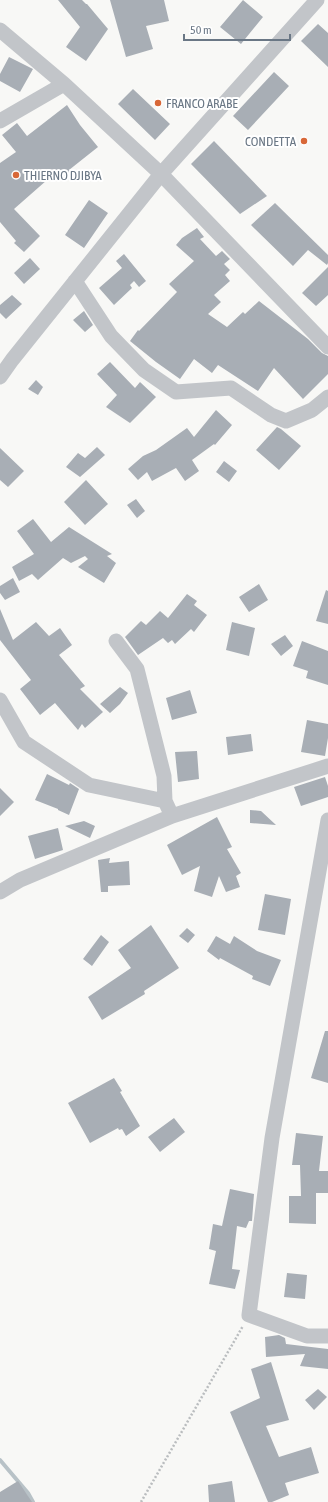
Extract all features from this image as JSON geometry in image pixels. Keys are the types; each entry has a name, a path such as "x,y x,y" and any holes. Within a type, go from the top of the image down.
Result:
{"street":[{"path":"0,377 161,174 303,6 317,0"},
{"path":"0,30 64,84 161,174 328,347"},
{"path":"0,121 64,84"},
{"path":"75,281 111,336 144,370 176,392 231,388 270,415 286,421 312,410 328,397"},
{"path":"116,640 137,669 164,776 165,801 172,816"},
{"path":"0,700 24,742 89,784 165,801"},
{"path":"0,892 20,880 172,816 328,766"},
{"path":"328,820 272,1138 249,1315 307,1336 328,1336"}],"path":[{"path":"141,1502 249,1315"}],"building":[{"path":"58,0 82,0 108,29 86,61 66,47 80,27"},
{"path":"110,0 164,0 169,21 146,26 153,49 126,57"},
{"path":"243,0 263,17 241,44 220,27"},
{"path":"318,24 328,33 328,67 301,41"},
{"path":"9,57 33,69 20,92 0,81 0,74"},
{"path":"274,72 289,86 248,130 233,116"},
{"path":"133,89 170,124 155,140 118,104"},
{"path":"67,105 80,125 98,147 69,170 71,172 61,180 55,173 14,209 40,236 24,252 14,243 16,241 0,222 0,163 16,152 2,135 17,123 27,136"},
{"path":"214,141 267,196 240,214 191,164"},
{"path":"89,200 108,213 84,248 65,235"},
{"path":"275,203 328,255 327,265 308,250 293,266 251,225"},
{"path":"197,228 204,237 200,239 216,256 222,251 230,259 224,264 230,270 225,275 230,281 214,295 221,302 208,314 227,327 243,312 245,314 259,301 308,339 322,353 328,356 328,374 303,399 274,368 258,391 218,365 212,373 194,359 180,379 130,341 138,330 139,331 177,292 169,284 194,261 176,245 182,238"},
{"path":"124,254 146,281 139,287 134,281 130,285 132,288 114,305 99,288 122,268 116,261"},
{"path":"30,258 40,269 24,284 14,273"},
{"path":"328,267 328,295 316,306 302,293"},
{"path":"12,295 22,304 6,319 0,313 0,305"},
{"path":"84,311 93,325 85,332 73,320"},
{"path":"110,362 135,388 140,382 156,397 130,423 106,407 117,395 97,374"},
{"path":"36,380 43,387 38,395 28,389"},
{"path":"216,410 232,425 215,445 214,444 192,460 199,471 185,481 176,468 152,481 147,472 138,480 128,469 143,456 156,450 187,428 194,437"},
{"path":"277,427 301,446 279,470 256,450"},
{"path":"97,447 105,455 80,477 66,467 78,453 85,458"},
{"path":"0,448 24,471 8,487 0,480"},
{"path":"224,461 237,471 229,482 216,472"},
{"path":"86,480 108,504 85,525 64,502"},
{"path":"136,499 145,511 137,518 127,505"},
{"path":"33,519 51,542 69,527 112,554 107,556 116,563 104,583 78,567 88,559 85,556 71,563 63,558 38,580 32,574 19,581 12,567 34,554 17,531"},
{"path":"13,578 20,592 5,600 0,593 0,586"},
{"path":"259,584 268,600 249,612 239,597"},
{"path":"326,590 328,591 328,624 316,621"},
{"path":"187,594 197,601 194,605 207,615 194,632 191,629 175,644 172,640 168,643 163,638 138,655 125,637 141,621 146,625 160,611 168,618"},
{"path":"0,609 13,640 36,622 49,636 60,628 72,645 59,655 85,686 80,689 103,712 85,728 82,724 78,730 55,703 40,715 20,689 31,680 0,640"},
{"path":"232,622 255,628 249,656 226,650"},
{"path":"285,635 293,646 281,656 271,644"},
{"path":"302,641 328,651 328,685 306,678 308,671 293,666"},
{"path":"120,687 128,693 120,704 110,713 100,704"},
{"path":"190,690 197,713 172,720 166,698"},
{"path":"307,720 328,724 328,738 325,756 301,752"},
{"path":"251,734 253,751 228,755 226,737"},
{"path":"197,751 199,779 178,782 175,752"},
{"path":"47,774 69,785 70,783 79,789 69,815 35,800"},
{"path":"325,777 328,786 328,797 301,806 294,787"},
{"path":"0,788 14,802 0,816"},
{"path":"250,810 261,811 276,825 250,823"},
{"path":"217,817 232,847 227,849 241,873 236,876 240,887 226,892 219,876 212,897 194,891 200,866 182,875 167,845"},
{"path":"84,821 95,826 90,838 65,826"},
{"path":"58,828 63,850 35,859 28,836"},
{"path":"110,858 109,863 129,861 130,885 108,886 108,892 101,892 98,860"},
{"path":"265,894 291,899 285,935 258,930"},
{"path":"151,925 179,968 144,991 145,994 102,1020 88,997 131,968 118,950"},
{"path":"187,928 195,935 188,943 179,936"},
{"path":"101,935 109,942 92,966 83,959"},
{"path":"216,936 230,944 234,936 257,951 281,960 270,986 252,979 253,976 220,958 219,960 207,951"},
{"path":"325,1031 328,1031 328,1083 311,1078"},
{"path":"114,1078 122,1091 120,1092 140,1126 126,1136 122,1129 119,1130 118,1128 90,1143 68,1103"},
{"path":"174,1118 185,1132 160,1152 148,1137"},
{"path":"296,1133 323,1136 319,1171 328,1171 328,1193 316,1193 316,1224 289,1223 289,1196 301,1196 300,1165 292,1165"},
{"path":"230,1189 254,1194 252,1221 249,1221 246,1228 237,1226 232,1269 240,1270 235,1289 209,1284 216,1251 209,1249 213,1224 222,1226"},
{"path":"287,1273 307,1275 305,1299 284,1297"},
{"path":"279,1335 285,1338 286,1344 328,1349 328,1369 300,1366 305,1354 266,1357 265,1337"},
{"path":"271,1362 289,1420 266,1426 279,1457 311,1447 319,1473 285,1483 289,1495 272,1502 268,1502 230,1412 260,1398 251,1369"},
{"path":"318,1389 327,1397 314,1410 305,1400"},
{"path":"18,1481 32,1502 0,1502 0,1492"},
{"path":"232,1481 235,1502 209,1502 208,1485"}],"waterway":[{"path":"0,1460 28,1493 33,1502"}],"place":[{"name":"FRANCO ARABE","path":"158,103"},
{"name":"CONDETTA","path":"304,141"},
{"name":"THIERNO DJIBYA","path":"16,175"}]}
